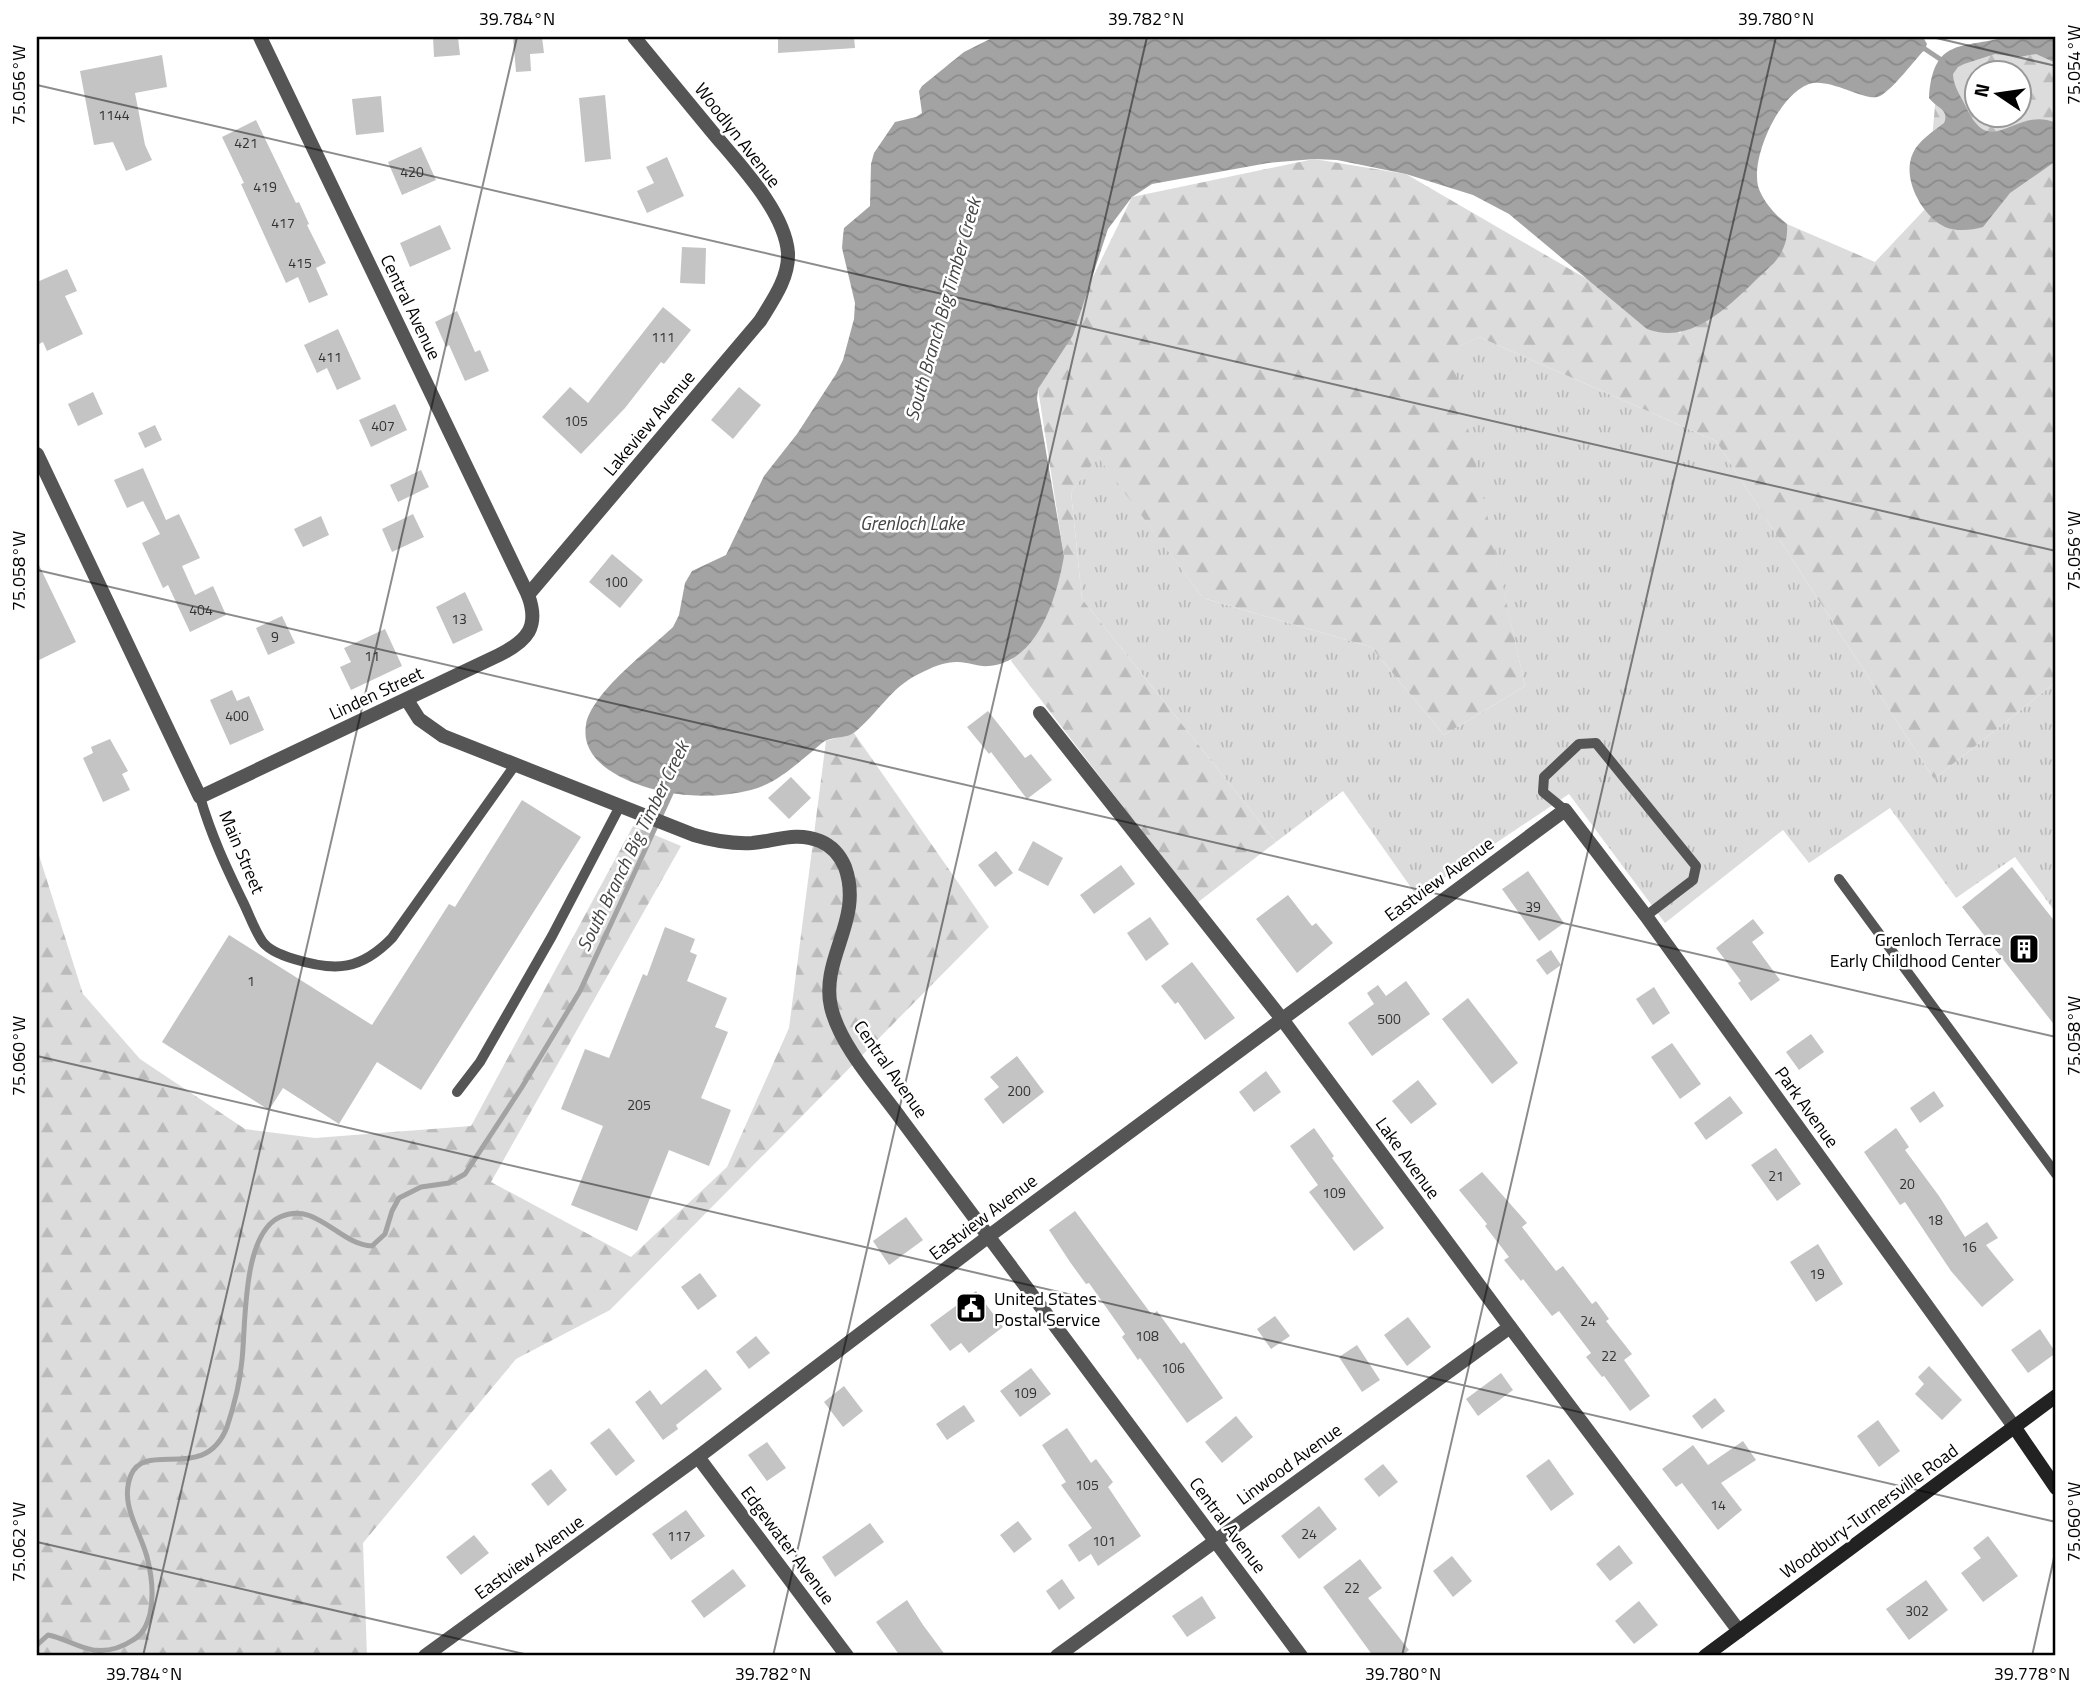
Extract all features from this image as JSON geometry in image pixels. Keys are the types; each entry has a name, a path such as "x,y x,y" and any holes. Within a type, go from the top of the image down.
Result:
{"main road":[{"name":"Woodbury-Turnersville Road","path":"1705,1656 2056,1396"},
{"path":"2015,1428 2056,1488"}],"street":[{"name":"Central Avenue","path":"260,37 528,595"},
{"name":"Woodlyn Avenue","path":"634,37 750,178 775,214 786,239 786,268"},
{"name":"Lakeview Avenue","path":"528,595 760,321 781,287 786,268"},
{"name":"Main Street","path":"37,454 200,797"},
{"name":"Linden Street","path":"200,797 407,700 520,643 531,627 532,606 528,595"},
{"name":"Central Avenue","path":"407,700 419,719 443,736 664,823 722,843 756,843 793,835 806,837 833,848 842,860 847,874 851,904 830,987 836,1022 846,1041 901,1119 1301,1656"},
{"name":"Lake Avenue","path":"1040,713 1282,1018 1739,1631"},
{"name":"Eastview Avenue","path":"425,1656 698,1457 989,1236 1565,810"},
{"name":"Park Avenue","path":"1565,810 1646,916 2015,1428"},
{"name":"Linwood Avenue","path":"1057,1656 1510,1327"},
{"name":"Edgewater Avenue","path":"698,1457 847,1656"}],"lane":[{"path":"1565,810 1544,792 1544,776 1579,744 1596,743 1696,866 1693,880 1646,916"},
{"name":"Main Street","path":"200,797 209,832 263,943 284,956 320,967 345,966 360,962 379,951 392,938 515,765"},
{"path":"457,1092 480,1062 571,903 620,806"},
{"path":"1839,879 2056,1174"}],"green space":[{"path":"2003,37 2056,37 2056,682 1934,779 1716,441 1479,337 1451,351 1525,686 1444,735 1371,647 1203,598 1098,457 1071,492 1082,599 1276,842 1197,903 1011,661 1064,556 1038,389 1132,197 1314,159 1406,174 1680,333 1787,224 1875,262 1926,208 1939,60"},
{"path":"1479,337 1716,441 1934,779 2056,682 2056,913 2015,857 1956,898 1890,808 1809,863 1783,830 1665,923 1569,794 1417,896 1343,791 1276,842 1082,599 1071,492 1098,456 1203,598 1371,647 1444,735 1525,686 1450,351"},
{"path":"854,733 989,927 610,1310 516,1359 363,1543 367,1656 37,1656 37,849 83,994 140,1059 245,1129 315,1138 471,1126 633,826 681,846 491,1182 631,1257 727,1167 789,1028 826,741"}],"water":[{"name":"Grenloch Lake","path":"994,37 1923,37 1927,44 1903,74 1880,96 1868,96 1831,85 1813,83 1790,97 1780,110 1764,142 1757,173 1758,186 1763,197 1787,224 1783,250 1774,263 1732,303 1700,325 1683,331 1666,333 1647,329 1509,214 1473,195 1406,174 1337,160 1314,159 1268,163 1152,184 1132,197 1108,229 1073,335 1038,389 1037,399 1064,556 1050,608 1032,640 1020,653 1006,662 985,666 952,662 913,677 897,689 855,732 825,741 782,775 759,787 728,794 688,795 656,790 620,777 594,755 587,741 586,725 590,713 610,686 673,627 679,615 685,583 692,571 726,555 764,476 797,434 836,374 843,360 854,319 855,303 842,248 844,228 870,206 871,164 874,153 895,122 922,113 919,91 922,86 964,52"},
{"path":"2006,37 2056,37 2056,63 2036,54 2019,57 1995,54 1976,60 1964,60 1964,64 1953,74 1964,103 1964,130 2034,130 2034,120 2056,123 2056,161 2010,193 1983,227 1964,230 1945,227 1929,214 1916,195 1910,174 1910,163 1915,149 1944,123 1944,112 1929,98 1937,64 1952,49"}],"building":[{"path":"433,37 458,37 460,55 434,57"},
{"path":"513,37 542,37 544,53 530,54 531,71 516,72"},
{"path":"778,37 854,37 855,48 778,53"},
{"path":"162,55 167,87 135,93 145,145 152,160 126,171 113,142 94,145 80,71"},
{"path":"605,95 611,159 585,162 579,98"},
{"path":"381,96 384,132 356,135 352,99"},
{"path":"256,120 296,203 299,202 326,263 316,268 328,295 309,303 298,277 286,283 222,137"},
{"path":"421,147 436,180 402,195 388,162"},
{"path":"667,157 684,196 647,213 637,191 654,183 646,167"},
{"path":"440,225 451,249 410,267 400,243"},
{"path":"682,247 706,248 705,284 680,283"},
{"path":"67,269 77,291 65,296 83,334 47,351 43,342 37,345 37,282"},
{"path":"663,307 691,330 664,364 661,362 625,408 581,454 542,417 570,387 588,403"},
{"path":"457,311 475,352 480,350 489,371 465,381 435,322"},
{"path":"338,329 361,379 337,390 327,368 317,373 304,345"},
{"path":"739,387 761,405 733,439 711,420"},
{"path":"93,392 103,414 78,426 68,404"},
{"path":"395,404 407,430 371,447 359,420"},
{"path":"155,425 162,440 145,448 138,433"},
{"path":"143,468 166,520 179,514 200,558 182,566 195,595 213,586 226,615 190,632 168,585 163,588 142,543 160,534 143,501 127,508 114,480"},
{"path":"421,470 429,487 398,502 390,485"},
{"path":"413,514 424,537 392,552 382,529"},
{"path":"321,516 329,535 303,547 294,529"},
{"path":"612,554 643,580 620,608 589,582"},
{"path":"37,561 76,642 37,661"},
{"path":"465,592 483,630 453,644 436,607"},
{"path":"282,616 295,643 268,655 256,628"},
{"path":"385,629 402,666 351,690 340,667 351,662 344,648"},
{"path":"232,690 237,701 249,696 264,730 230,745 210,700"},
{"path":"988,711 1025,758 1031,754 1052,780 1027,799 991,752 989,754 967,727"},
{"path":"110,739 128,771 122,774 130,790 103,802 83,758 93,753 91,747"},
{"path":"791,777 811,798 789,819 768,798"},
{"path":"522,800 581,837 421,1090 377,1062 339,1124 283,1088 269,1110 162,1042 229,935 372,1025 449,904 455,907"},
{"path":"1033,841 1063,858 1048,886 1018,870"},
{"path":"996,851 1013,873 995,887 978,865"},
{"path":"1121,865 1135,884 1094,914 1080,895"},
{"name":"Grenloch Terrace Early Childhood Center","path":"2012,867 2056,923 2056,1027 1962,907"},
{"path":"1528,871 1564,923 1539,941 1502,889"},
{"path":"1288,895 1312,926 1316,923 1333,943 1297,973 1256,919"},
{"path":"1150,917 1169,944 1146,961 1127,933"},
{"path":"1753,919 1764,933 1752,942 1780,980 1751,1001 1738,983 1741,981 1716,948"},
{"path":"665,927 695,939 690,952 697,955 687,981 727,998 715,1027 728,1032 701,1098 731,1110 709,1166 669,1150 637,1231 571,1205 603,1126 561,1109 585,1049 609,1058 643,974 647,976"},
{"path":"1551,950 1561,965 1547,975 1536,960"},
{"path":"1192,962 1235,1018 1205,1040 1178,1002 1175,1004 1161,986"},
{"path":"1406,981 1430,1014 1372,1056 1348,1023 1374,1004 1367,993 1378,985 1386,996"},
{"path":"1654,987 1670,1013 1653,1025 1636,999"},
{"path":"1468,998 1518,1063 1492,1084 1442,1019"},
{"path":"1811,1034 1824,1052 1799,1070 1786,1052"},
{"path":"1672,1043 1701,1084 1680,1099 1651,1057"},
{"path":"1017,1056 1044,1092 1003,1124 984,1099 999,1087 990,1077"},
{"path":"1266,1071 1281,1092 1254,1112 1239,1092"},
{"path":"1418,1080 1437,1104 1411,1124 1392,1101"},
{"path":"1934,1091 1944,1106 1920,1123 1910,1108"},
{"path":"1730,1096 1743,1113 1706,1140 1694,1123"},
{"path":"1314,1128 1334,1156 1332,1158 1384,1228 1354,1251 1309,1192 1318,1185 1290,1146"},
{"path":"1896,1128 1909,1147 1905,1150 1965,1237 1987,1222 1998,1238 1986,1245 2014,1280 1982,1307 1951,1271 1905,1202 1900,1205 1864,1152"},
{"path":"1776,1148 1801,1184 1777,1201 1751,1165"},
{"path":"1482,1172 1527,1223 1522,1227 1556,1271 1563,1266 1592,1304 1596,1301 1609,1319 1606,1321 1632,1354 1624,1360 1650,1396 1630,1411 1586,1357 1591,1353 1559,1311 1552,1316 1504,1260 1509,1257 1485,1226 1487,1224 1459,1190"},
{"path":"1075,1211 1152,1315 1157,1311 1181,1344 1184,1342 1223,1398 1187,1423 1140,1358 1138,1360 1122,1337 1125,1334 1049,1230"},
{"path":"906,1217 923,1240 889,1265 873,1241"},
{"path":"1818,1244 1843,1284 1816,1302 1790,1262"},
{"path":"700,1273 717,1296 698,1310 681,1287"},
{"name":"United States Postal Service","path":"976,1291 1003,1327 969,1353 961,1343 950,1351 930,1325"},
{"path":"1275,1316 1290,1336 1271,1349 1257,1329"},
{"path":"1408,1317 1431,1347 1407,1366 1384,1335"},
{"path":"2040,1329 2056,1353 2028,1373 2011,1350"},
{"path":"756,1336 770,1353 749,1369 736,1352"},
{"path":"1357,1345 1380,1380 1362,1392 1339,1357"},
{"path":"1929,1366 1962,1400 1942,1420 1915,1394 1924,1384 1918,1377"},
{"path":"1031,1368 1051,1394 1020,1417 1000,1391"},
{"path":"706,1369 722,1389 676,1425 678,1429 663,1440 635,1402 650,1390 661,1405"},
{"path":"1501,1373 1513,1390 1478,1416 1466,1399"},
{"path":"844,1386 863,1411 843,1427 824,1402"},
{"path":"1715,1398 1725,1411 1702,1429 1692,1416"},
{"path":"964,1405 975,1421 947,1440 936,1424"},
{"path":"1236,1416 1253,1437 1222,1463 1205,1442"},
{"path":"1878,1420 1900,1451 1879,1467 1857,1436"},
{"path":"609,1428 635,1461 616,1476 590,1443"},
{"path":"1067,1428 1091,1463 1096,1459 1113,1482 1108,1487 1141,1536 1098,1566 1091,1554 1079,1562 1068,1545 1092,1528 1061,1485 1066,1482 1042,1445"},
{"path":"1743,1441 1756,1460 1721,1483 1742,1510 1718,1530 1682,1483 1676,1487 1662,1469 1693,1445 1708,1465"},
{"path":"767,1442 786,1468 767,1481 748,1455"},
{"path":"1549,1459 1574,1494 1551,1511 1526,1476"},
{"path":"1383,1464 1398,1482 1379,1497 1364,1479"},
{"path":"551,1469 567,1490 548,1506 531,1484"},
{"path":"1319,1506 1337,1529 1299,1559 1281,1536"},
{"path":"686,1510 705,1536 671,1560 652,1534"},
{"path":"1018,1521 1032,1539 1014,1553 1000,1535"},
{"path":"870,1523 884,1542 835,1577 822,1557"},
{"path":"474,1535 489,1553 461,1575 446,1557"},
{"path":"1988,1536 2018,1576 1983,1602 1961,1573 1981,1558 1973,1548"},
{"path":"1619,1545 1633,1563 1610,1581 1596,1564"},
{"path":"1452,1556 1472,1581 1453,1597 1433,1571"},
{"path":"1360,1559 1382,1588 1368,1598 1409,1650 1402,1656 1373,1656 1323,1587"},
{"path":"733,1569 746,1586 704,1618 691,1601"},
{"path":"1062,1579 1075,1598 1059,1610 1046,1591"},
{"path":"1926,1580 1948,1610 1909,1640 1886,1609"},
{"path":"1202,1596 1216,1618 1187,1637 1172,1616"},
{"path":"907,1600 946,1656 900,1656 876,1622"},
{"path":"1639,1601 1658,1625 1634,1644 1615,1621"}],"waterway":[{"path":"1919,48 1943,61"},
{"name":"South Branch Big Timber Creek","path":"37,1645 48,1635 87,1649 110,1650 128,1643 142,1632 150,1614 152,1585 147,1557 129,1507 127,1496 131,1475 139,1465 149,1461 191,1458 205,1454 217,1444 227,1427 240,1377 248,1281 259,1241 268,1227 280,1217 293,1213 316,1218 349,1239 372,1246 385,1234 399,1198 421,1187 449,1183 465,1174 580,991 673,789"}],"place":[{"name":"Grenloch Terrace Early Childhood Center","path":"2024,949"},
{"name":"United States Postal Service","path":"971,1308"}]}
